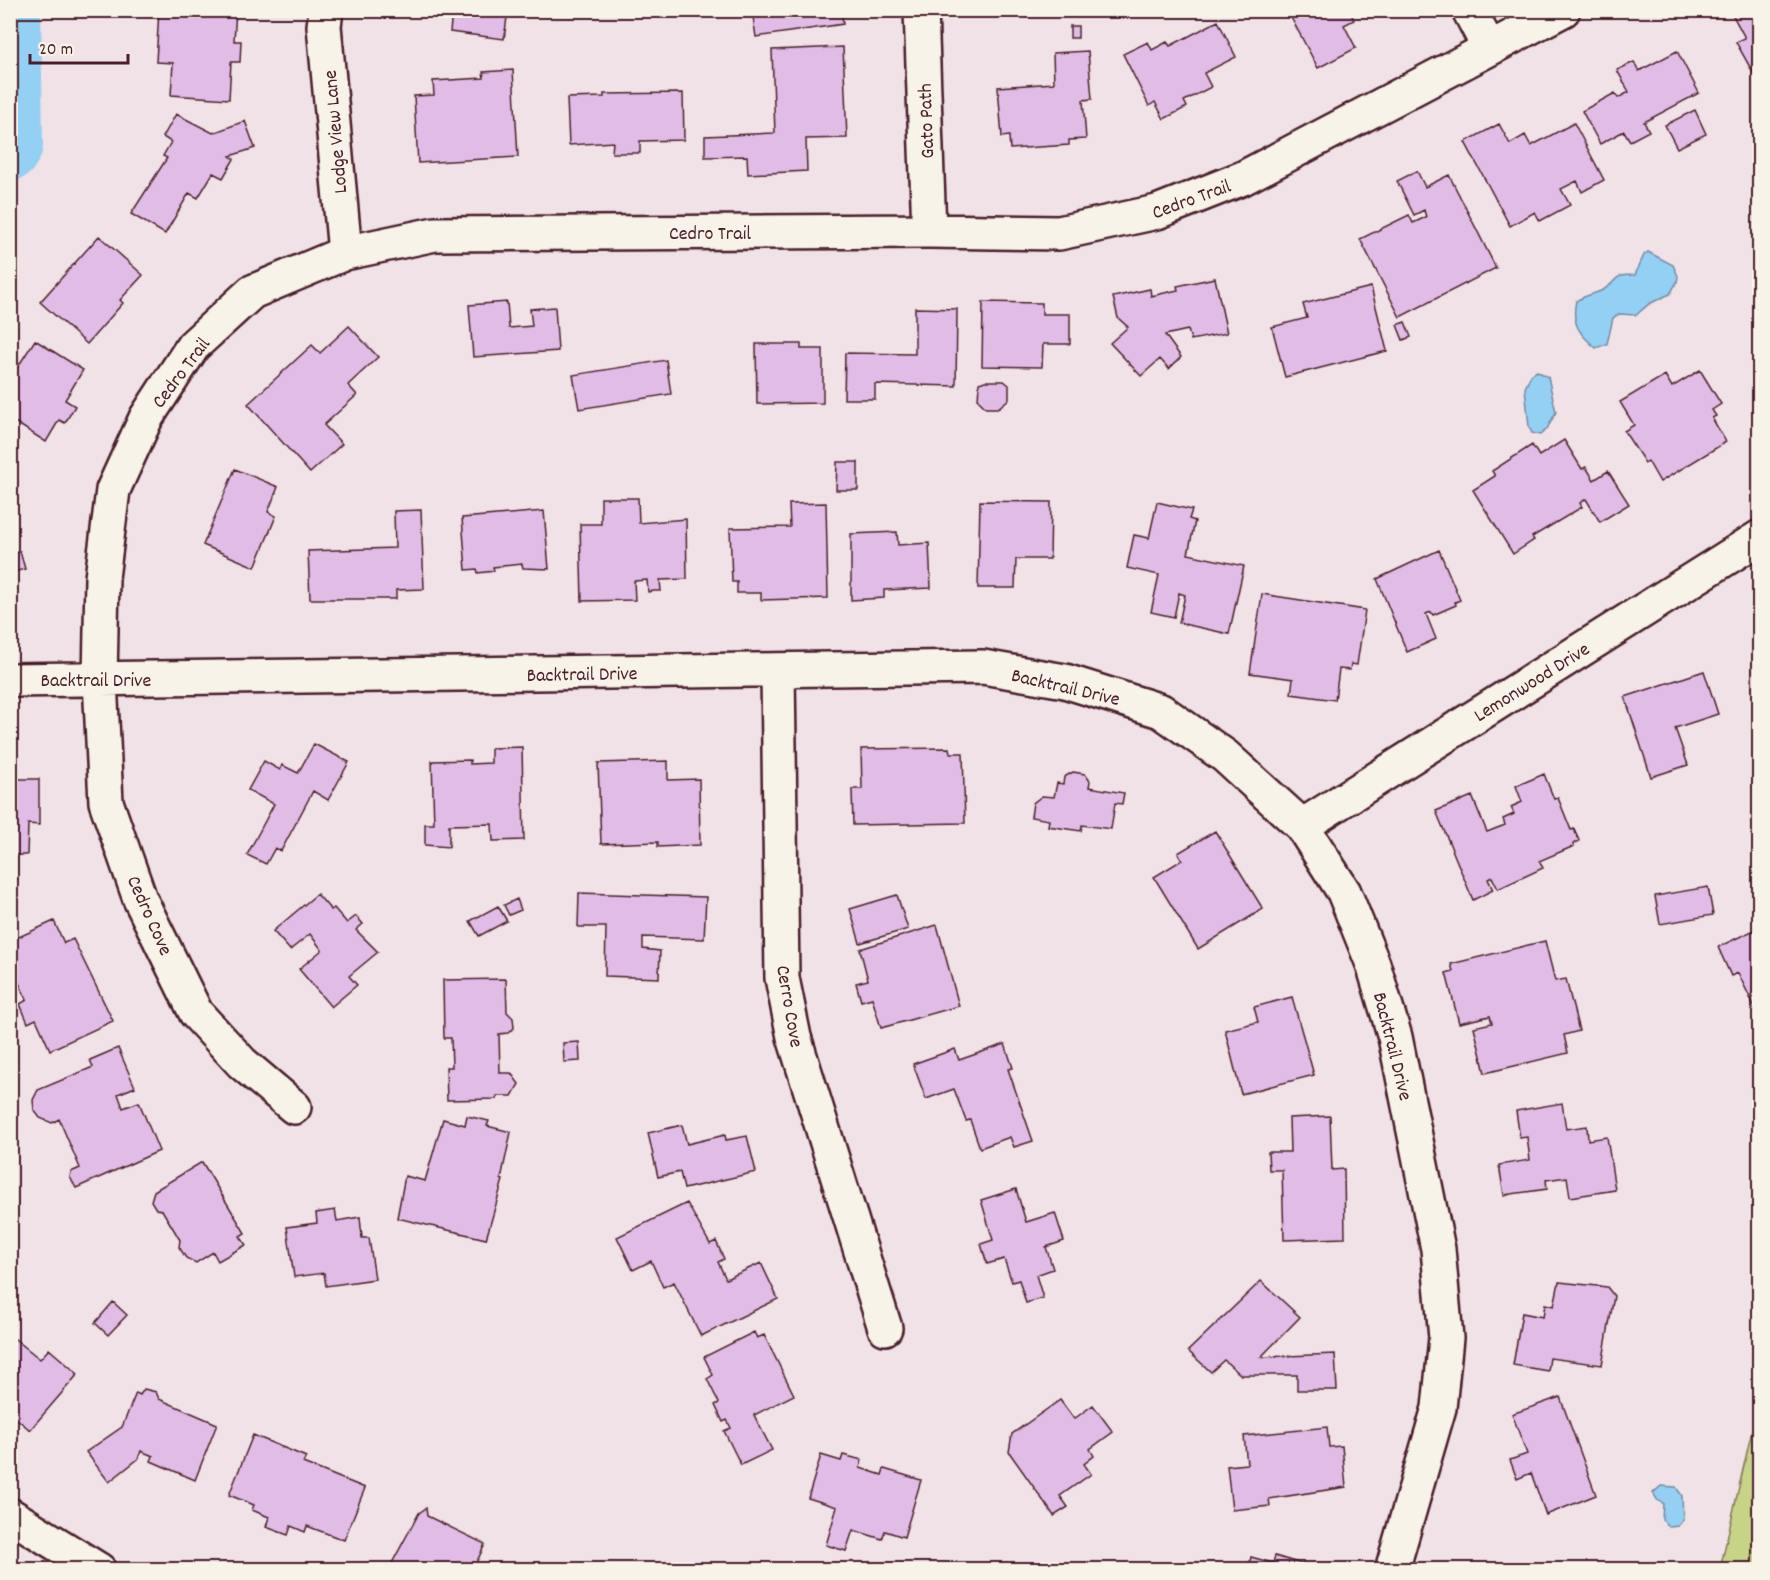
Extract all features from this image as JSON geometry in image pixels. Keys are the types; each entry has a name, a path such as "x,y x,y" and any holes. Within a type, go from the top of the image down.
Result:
{"street":[{"name":"Lodge View Lane","path":"326,10 324,26 345,254"},
{"name":"Gato Path","path":"921,10 929,231"},
{"path":"1469,10 1490,48"},
{"name":"Cedro Trail","path":"100,680 102,578 113,490 146,418 194,346 252,292 345,254 435,234 929,231 1059,233 1157,212 1243,178 1563,10"},
{"name":"Lemonwood Drive","path":"1302,826 1760,537"},
{"name":"Backtrail Drive","path":"10,680 983,667 1065,681 1161,711 1225,756 1302,826 1344,892 1373,964 1395,1037 1438,1249 1446,1338 1439,1408 1392,1569"},
{"name":"Cerro Cove","path":"778,670 782,978 794,1037 885,1328"},
{"name":"Cedro Cove","path":"100,680 106,802 140,899 196,1013 242,1063 294,1107"},
{"path":"10,1515 99,1569"}],"green space":[{"path":"1759,1400 1759,1569 1720,1569"}],"water":[{"path":"1648,252 1673,265 1678,276 1677,282 1670,294 1649,304 1636,315 1619,314 1613,318 1607,344 1596,348 1578,328 1575,316 1576,301 1603,290 1618,277 1635,275 1644,255"},
{"path":"1537,371 1548,377 1556,412 1547,429 1540,435 1532,433 1529,427 1525,388 1531,375"},
{"path":"1661,1486 1676,1487 1682,1496 1683,1520 1678,1526 1670,1527 1662,1520 1663,1503 1658,1501 1653,1493"}],"building":[{"path":"159,10 236,10 234,41 241,41 240,62 231,62 229,99 171,95 173,63 156,62"},
{"path":"448,10 508,10 504,39 450,32 452,11"},
{"path":"752,10 841,10 843,24 756,37"},
{"path":"1287,10 1349,10 1354,20 1344,25 1356,48 1318,68"},
{"path":"1730,10 1760,10 1760,85 1736,42 1745,38"},
{"path":"1218,21 1236,57 1204,73 1211,87 1184,101 1187,107 1164,119 1155,102 1149,106 1123,54 1148,42 1152,50 1167,42 1170,46"},
{"path":"1070,26 1078,26 1078,38 1070,38"},
{"path":"843,47 847,138 806,139 807,171 748,174 747,156 705,157 705,136 775,133 772,50"},
{"path":"1088,51 1092,99 1083,100 1086,139 1069,140 1069,145 1010,149 1009,136 1002,137 998,87 1054,83 1053,53"},
{"path":"1677,51 1699,93 1644,122 1649,131 1630,141 1624,131 1600,144 1582,111 1615,93 1618,98 1629,92 1617,70 1634,62 1639,71"},
{"path":"513,70 518,157 418,163 414,96 434,95 433,81 484,78 483,72"},
{"path":"683,93 684,140 640,141 640,153 612,153 613,142 569,145 567,98 604,97 604,94"},
{"path":"1695,110 1706,134 1677,148 1665,125"},
{"path":"176,114 213,133 245,121 255,148 230,156 234,159 223,178 213,173 198,198 189,193 165,234 131,214 167,158 163,156 171,142 163,137"},
{"path":"1574,123 1604,180 1582,192 1577,181 1561,189 1570,205 1540,221 1535,212 1510,226 1465,142 1499,124 1510,144 1525,135 1531,146"},
{"path":"1417,171 1425,187 1449,175 1496,268 1400,317 1360,239 1409,215 1413,223 1426,217 1424,210 1414,215 1397,181"},
{"path":"99,236 143,275 120,300 123,303 87,344 40,302"},
{"path":"1215,278 1227,333 1191,340 1188,330 1165,335 1181,357 1169,369 1160,359 1141,376 1110,343 1128,327 1118,318 1113,297 1150,289 1151,296 1178,290 1177,286"},
{"path":"1371,287 1387,351 1285,377 1272,327 1307,318 1303,304"},
{"path":"507,302 509,328 532,326 530,309 555,307 558,351 473,357 469,305"},
{"path":"983,302 1042,303 1042,314 1070,314 1070,344 1043,344 1042,367 982,366"},
{"path":"915,308 957,309 956,386 875,384 875,399 844,399 845,353 915,354"},
{"path":"1405,322 1411,337 1403,340 1397,325"},
{"path":"349,326 378,357 348,385 357,395 324,425 342,444 310,473 248,404 312,345 320,353"},
{"path":"35,340 83,370 65,400 75,406 65,423 59,420 46,442 10,419 10,379"},
{"path":"756,344 801,344 801,349 823,349 823,403 757,404"},
{"path":"666,360 671,394 579,409 573,375"},
{"path":"1700,370 1721,404 1712,410 1716,416 1712,418 1726,442 1660,482 1648,461 1645,463 1624,431 1634,425 1620,402 1665,375 1672,387"},
{"path":"1004,381 1009,385 1009,399 998,408 986,408 978,400 979,383"},
{"path":"1564,440 1582,469 1586,467 1594,480 1608,471 1629,504 1600,522 1586,499 1580,503 1582,507 1532,537 1534,540 1513,554 1473,490 1495,476 1492,471 1532,445 1539,456"},
{"path":"837,462 858,462 858,490 836,490"},
{"path":"235,469 278,487 268,512 276,516 255,567 203,545"},
{"path":"601,498 638,498 639,523 686,519 687,579 660,580 661,591 648,592 647,580 634,581 635,600 582,601 580,524 601,524"},
{"path":"980,501 1051,502 1050,559 1016,559 1015,588 978,588"},
{"path":"1157,502 1192,510 1189,519 1195,521 1188,554 1244,566 1229,634 1179,623 1185,595 1179,593 1174,617 1151,612 1159,575 1127,568 1134,535 1149,538"},
{"path":"826,503 828,598 761,600 761,593 737,593 737,582 732,582 730,528 790,527 789,504"},
{"path":"421,510 424,589 396,590 396,599 310,599 308,551 395,548 394,511"},
{"path":"544,511 549,569 523,568 522,564 493,567 494,571 478,573 477,569 466,570 462,518"},
{"path":"897,532 898,545 929,543 931,588 884,590 884,598 851,600 851,534"},
{"path":"10,550 11,554 20,551 25,569 10,573"},
{"path":"1439,550 1460,600 1455,602 1456,605 1433,615 1431,612 1426,614 1436,639 1407,652 1377,579"},
{"path":"1262,594 1365,610 1357,665 1351,664 1350,670 1339,669 1335,700 1291,694 1293,679 1250,673"},
{"path":"1704,671 1718,714 1675,728 1688,765 1651,777 1625,697"},
{"path":"314,744 349,762 328,800 313,791 281,851 275,848 266,864 247,855 274,804 248,790 264,761 280,770 282,765 298,773"},
{"path":"522,747 524,840 493,841 492,824 449,825 449,847 425,845 425,824 434,824 432,761 470,760 470,764 491,763 491,748"},
{"path":"949,748 950,753 963,753 965,823 853,825 852,789 862,789 861,749"},
{"path":"668,761 668,780 699,779 700,845 658,847 658,842 601,844 598,763"},
{"path":"1073,772 1085,774 1090,781 1089,787 1124,793 1122,804 1115,803 1111,829 1082,825 1081,831 1048,826 1049,820 1031,817 1033,803 1042,796 1054,797 1057,783 1063,784 1064,777"},
{"path":"1544,774 1554,799 1558,798 1571,830 1574,829 1579,841 1573,844 1574,846 1539,861 1543,868 1498,889 1492,877 1488,879 1493,890 1473,900 1436,811 1472,796 1487,832 1505,825 1503,819 1514,814 1511,807 1522,802 1516,786"},
{"path":"10,779 39,779 39,825 28,824 27,855 10,855"},
{"path":"1215,831 1263,909 1198,949 1154,877 1182,860 1178,853"},
{"path":"1708,887 1713,915 1660,924 1655,896"},
{"path":"579,893 706,897 704,939 643,937 643,949 660,951 659,978 605,976 606,927 578,927"},
{"path":"317,894 347,923 356,916 363,924 356,930 378,952 349,976 357,985 331,1007 299,969 322,950 310,934 290,950 273,931"},
{"path":"897,895 908,929 860,943 850,909"},
{"path":"517,899 521,910 509,915 504,905"},
{"path":"498,906 507,921 479,936 470,921"},
{"path":"54,921 64,943 73,939 113,1021 50,1050 36,1019 28,1023 20,1004 27,1000 10,963 10,941"},
{"path":"937,925 959,1006 881,1028 872,998 861,1001 856,983 868,980 860,949"},
{"path":"1754,930 1760,943 1760,1018 1738,973 1731,976 1718,947"},
{"path":"1545,941 1555,981 1566,979 1579,1031 1564,1035 1568,1053 1485,1073 1474,1027 1492,1023 1490,1016 1459,1023 1446,973 1453,971 1451,964"},
{"path":"506,979 507,1012 513,1018 514,1028 508,1033 499,1034 500,1073 511,1073 519,1084 512,1096 497,1096 497,1099 447,1100 446,1067 452,1067 451,1038 444,1038 443,980"},
{"path":"1292,997 1314,1075 1241,1094 1225,1030 1258,1022 1254,1007"},
{"path":"579,1042 580,1061 564,1062 563,1043"},
{"path":"1005,1044 1013,1068 1008,1069 1033,1141 1014,1147 1010,1137 980,1148 970,1120 966,1121 954,1089 926,1099 913,1064 955,1049 959,1060"},
{"path":"118,1048 135,1087 118,1094 123,1108 139,1102 159,1151 76,1188 70,1177 71,1172 80,1168 59,1119 52,1123 40,1118 34,1110 33,1100 38,1090 93,1067 90,1060"},
{"path":"1562,1103 1566,1129 1587,1126 1588,1140 1607,1137 1615,1190 1570,1197 1567,1177 1546,1180 1547,1189 1504,1195 1499,1165 1530,1160 1527,1137 1520,1138 1516,1111"},
{"path":"467,1116 489,1121 487,1126 511,1132 501,1179 503,1180 486,1239 397,1218 405,1176 425,1181 443,1119 465,1125"},
{"path":"1330,1116 1332,1170 1344,1169 1345,1238 1284,1240 1282,1170 1269,1170 1268,1152 1290,1152 1289,1118"},
{"path":"682,1125 687,1144 725,1135 726,1140 747,1136 756,1172 684,1189 680,1172 658,1177 648,1133"},
{"path":"202,1162 245,1233 240,1236 246,1245 218,1261 213,1252 196,1263 186,1258 179,1247 180,1240 162,1210 156,1209 151,1201 154,1191"},
{"path":"1016,1189 1026,1222 1055,1213 1064,1241 1046,1247 1053,1269 1036,1275 1043,1298 1026,1303 1019,1280 1012,1282 1004,1259 987,1264 981,1244 993,1240 981,1200"},
{"path":"687,1203 710,1244 716,1241 724,1259 718,1262 726,1279 761,1263 778,1299 701,1336 674,1282 663,1287 651,1261 633,1270 617,1237"},
{"path":"335,1210 337,1221 360,1217 362,1238 369,1238 375,1279 326,1286 324,1273 294,1277 287,1227 317,1223 316,1213"},
{"path":"1261,1281 1300,1317 1261,1357 1335,1354 1337,1390 1297,1390 1297,1375 1241,1375 1224,1360 1211,1372 1188,1351"},
{"path":"1559,1282 1607,1287 1614,1296 1602,1365 1550,1358 1548,1371 1513,1365 1522,1313 1543,1317 1545,1304 1554,1306"},
{"path":"113,1302 127,1315 108,1335 95,1323"},
{"path":"754,1332 757,1338 764,1335 794,1395 754,1415 772,1450 741,1465 724,1431 731,1428 727,1420 723,1422 715,1405 719,1403 707,1379 713,1375 704,1357"},
{"path":"10,1335 40,1359 49,1349 78,1374 30,1430 10,1413"},
{"path":"144,1389 156,1392 159,1399 217,1424 195,1480 151,1461 153,1456 141,1451 138,1459 109,1482 86,1452 122,1427 136,1393 140,1395"},
{"path":"1560,1397 1596,1495 1546,1515 1531,1473 1517,1479 1510,1460 1527,1454 1512,1414"},
{"path":"1060,1400 1074,1419 1093,1405 1113,1432 1090,1449 1094,1456 1084,1464 1091,1474 1060,1496 1068,1507 1054,1516 1009,1452 1012,1434"},
{"path":"1327,1427 1329,1447 1342,1446 1346,1487 1269,1499 1270,1506 1232,1510 1227,1466 1247,1464 1244,1436"},
{"path":"253,1435 306,1457 303,1463 365,1488 344,1540 307,1526 305,1532 291,1526 288,1535 266,1527 269,1517 252,1510 254,1505 229,1495"},
{"path":"821,1455 841,1461 843,1455 862,1460 860,1468 882,1475 884,1469 921,1480 904,1537 885,1531 882,1539 853,1530 846,1551 826,1545 837,1507 808,1498"},
{"path":"426,1508 427,1516 485,1544 473,1570 399,1570 391,1565 419,1513"},
{"path":"1275,1556 1302,1564 1300,1570 1248,1570 1251,1557 1273,1563"}],"waterway":[{"path":"10,152 14,145 12,10"}]}
